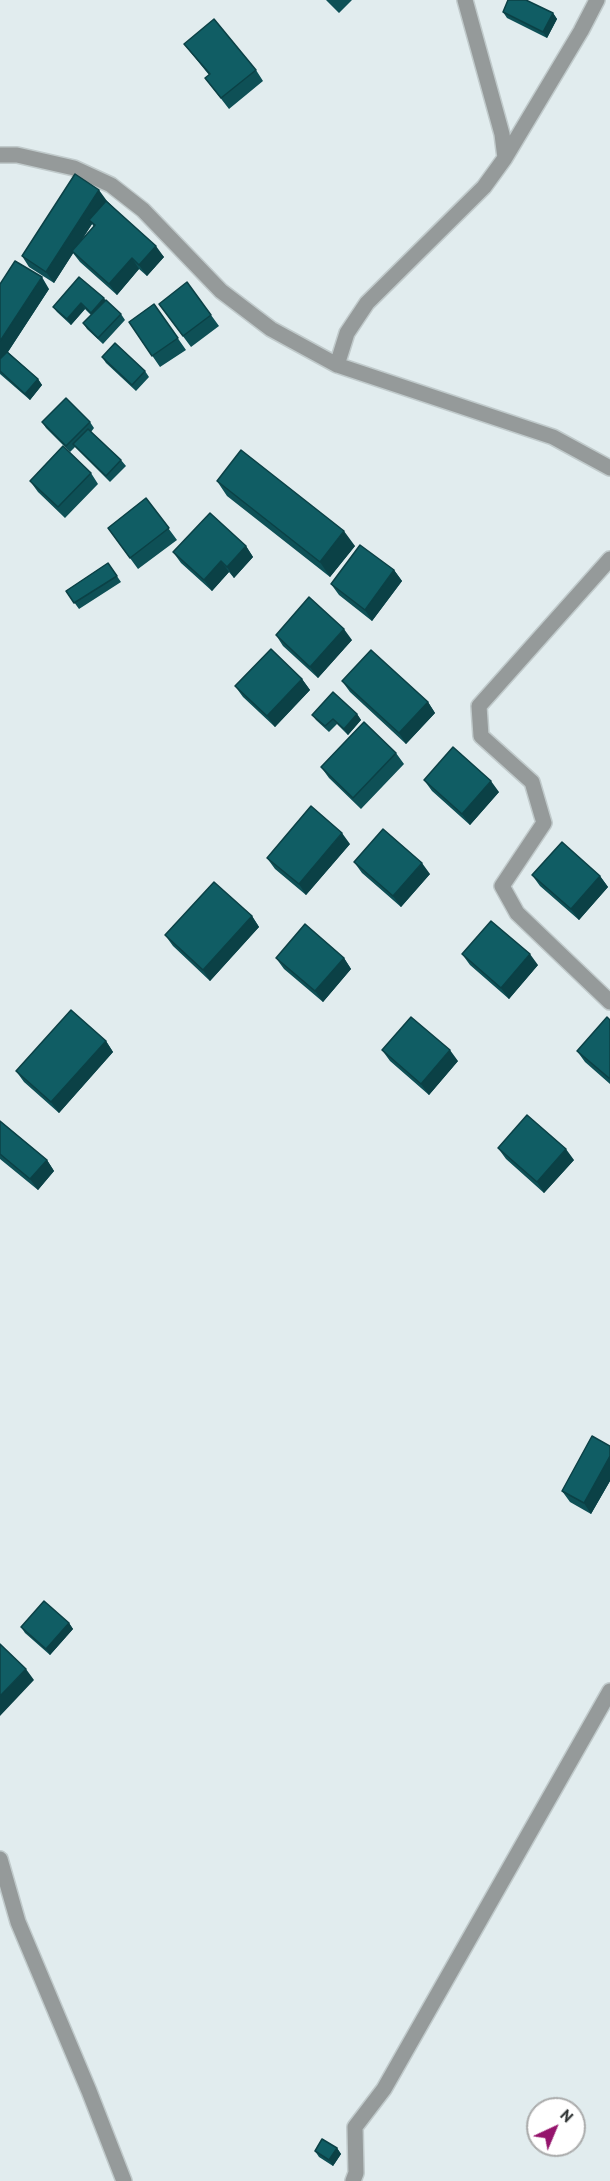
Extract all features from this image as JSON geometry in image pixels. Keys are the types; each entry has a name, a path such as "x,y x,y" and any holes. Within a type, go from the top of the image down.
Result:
{"street":[{"path":"465,0 502,134 505,158"},
{"path":"337,365 347,333 367,303 484,187 505,158 597,0"},
{"path":"0,156 17,155 74,168 111,184 143,210 221,291 271,329 337,365 553,436 610,468"},
{"path":"610,559 479,706 481,736 532,782 544,823 502,886 517,913 610,1002"},
{"path":"353,2181 356,2173 355,2127 384,2089 610,1691"},
{"path":"0,1859 18,1922 124,2181"}],"building":[{"path":"508,0 526,0 553,13 543,32 503,12"},
{"path":"214,19 256,70 221,98 205,78 210,74 184,44"},
{"path":"75,174 99,190 46,272 22,256"},
{"path":"106,201 156,246 139,265 132,258 109,284 72,251 95,225 89,220"},
{"path":"15,261 42,277 0,341 0,284"},
{"path":"79,277 104,298 91,313 81,303 67,319 53,307"},
{"path":"187,282 211,315 183,336 159,304"},
{"path":"106,300 121,314 98,338 83,323"},
{"path":"154,304 178,338 152,356 129,322"},
{"path":"115,343 145,371 132,385 102,357"},
{"path":"7,352 38,379 25,394 0,371 0,359"},
{"path":"66,398 90,422 66,446 42,422"},
{"path":"88,429 121,460 106,476 73,444"},
{"path":"63,446 91,473 58,507 30,481"},
{"path":"241,450 344,531 320,562 217,481"},
{"path":"146,498 169,528 130,558 108,528"},
{"path":"210,513 246,546 227,567 221,561 204,580 173,552"},
{"path":"360,545 394,570 365,610 331,584"},
{"path":"108,563 117,576 74,603 66,591"},
{"path":"309,597 344,629 310,667 276,635"},
{"path":"271,649 302,679 267,716 235,686"},
{"path":"371,650 428,702 399,733 342,681"},
{"path":"333,692 357,714 344,729 333,719 325,726 312,715"},
{"path":"364,722 396,753 353,798 321,767"},
{"path":"453,747 491,781 462,814 424,780"},
{"path":"311,806 342,833 299,884 267,858"},
{"path":"383,829 422,863 393,896 354,862"},
{"path":"562,842 600,876 571,909 532,875"},
{"path":"214,882 252,916 203,970 165,935"},
{"path":"491,921 530,954 501,988 462,954"},
{"path":"305,924 344,958 315,991 276,958"},
{"path":"71,1010 106,1041 51,1102 16,1071"},
{"path":"411,1017 450,1050 421,1084 382,1050"},
{"path":"607,1017 610,1020 610,1079 577,1051"},
{"path":"527,1115 566,1149 537,1182 498,1148"},
{"path":"0,1121 47,1160 30,1179 0,1154"},
{"path":"592,1436 610,1446 610,1456 584,1503 562,1491"},
{"path":"44,1601 69,1623 46,1649 21,1627"},
{"path":"0,1644 26,1669 0,1696"},
{"path":"322,2139 337,2148 329,2160 315,2151"}]}
